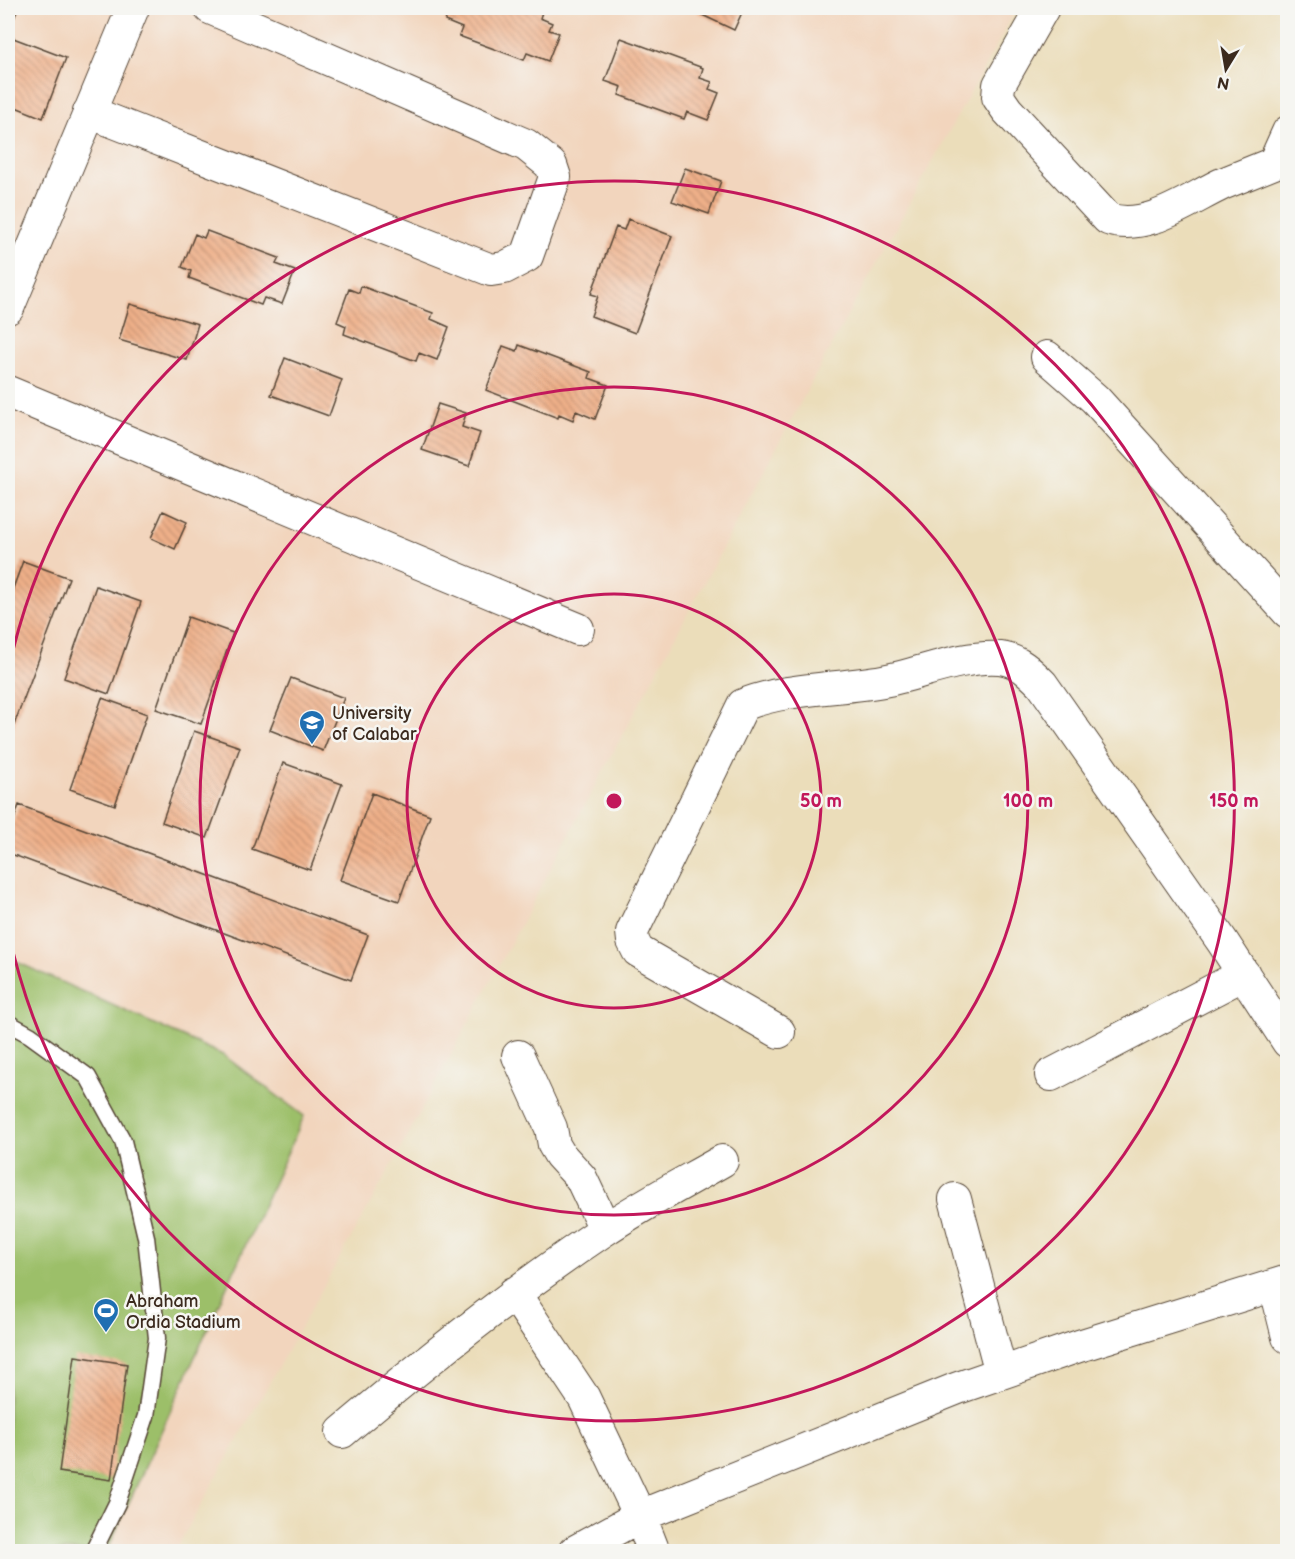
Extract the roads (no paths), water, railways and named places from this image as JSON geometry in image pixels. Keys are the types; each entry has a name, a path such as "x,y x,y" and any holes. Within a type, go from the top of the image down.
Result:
{"street":[{"path":"8,308 133,8"},
{"path":"89,112 491,270 504,268 527,256 555,177 551,165 526,145 210,8"},
{"path":"1043,8 999,86 998,97 1007,110 1108,219 1119,223 1152,218 1281,172 1287,132"},
{"path":"1047,357 1110,415 1287,612"},
{"path":"8,392 578,629"},
{"path":"779,1032 638,951 632,932 743,705 763,697 884,681 978,658 1003,658 1022,665 1042,684 1244,974 1287,1042"},
{"path":"1051,1075 1244,974"},
{"path":"518,1056 551,1128 554,1145 581,1178 605,1229"},
{"path":"342,1432 402,1381 514,1293 605,1229 722,1161"},
{"path":"955,1199 1001,1373"},
{"path":"574,1551 640,1516 958,1388 1079,1346 1281,1283 1287,1337"},
{"path":"514,1293 584,1398 640,1516 654,1551"}],"lane":[{"path":"8,1023 30,1035 88,1077 123,1141 146,1237 157,1338 146,1416 117,1503 93,1551"}],"place":[{"name":"University of Calabar","path":"312,746"},
{"name":"Abraham Ordia Stadium","path":"106,1334"}]}
